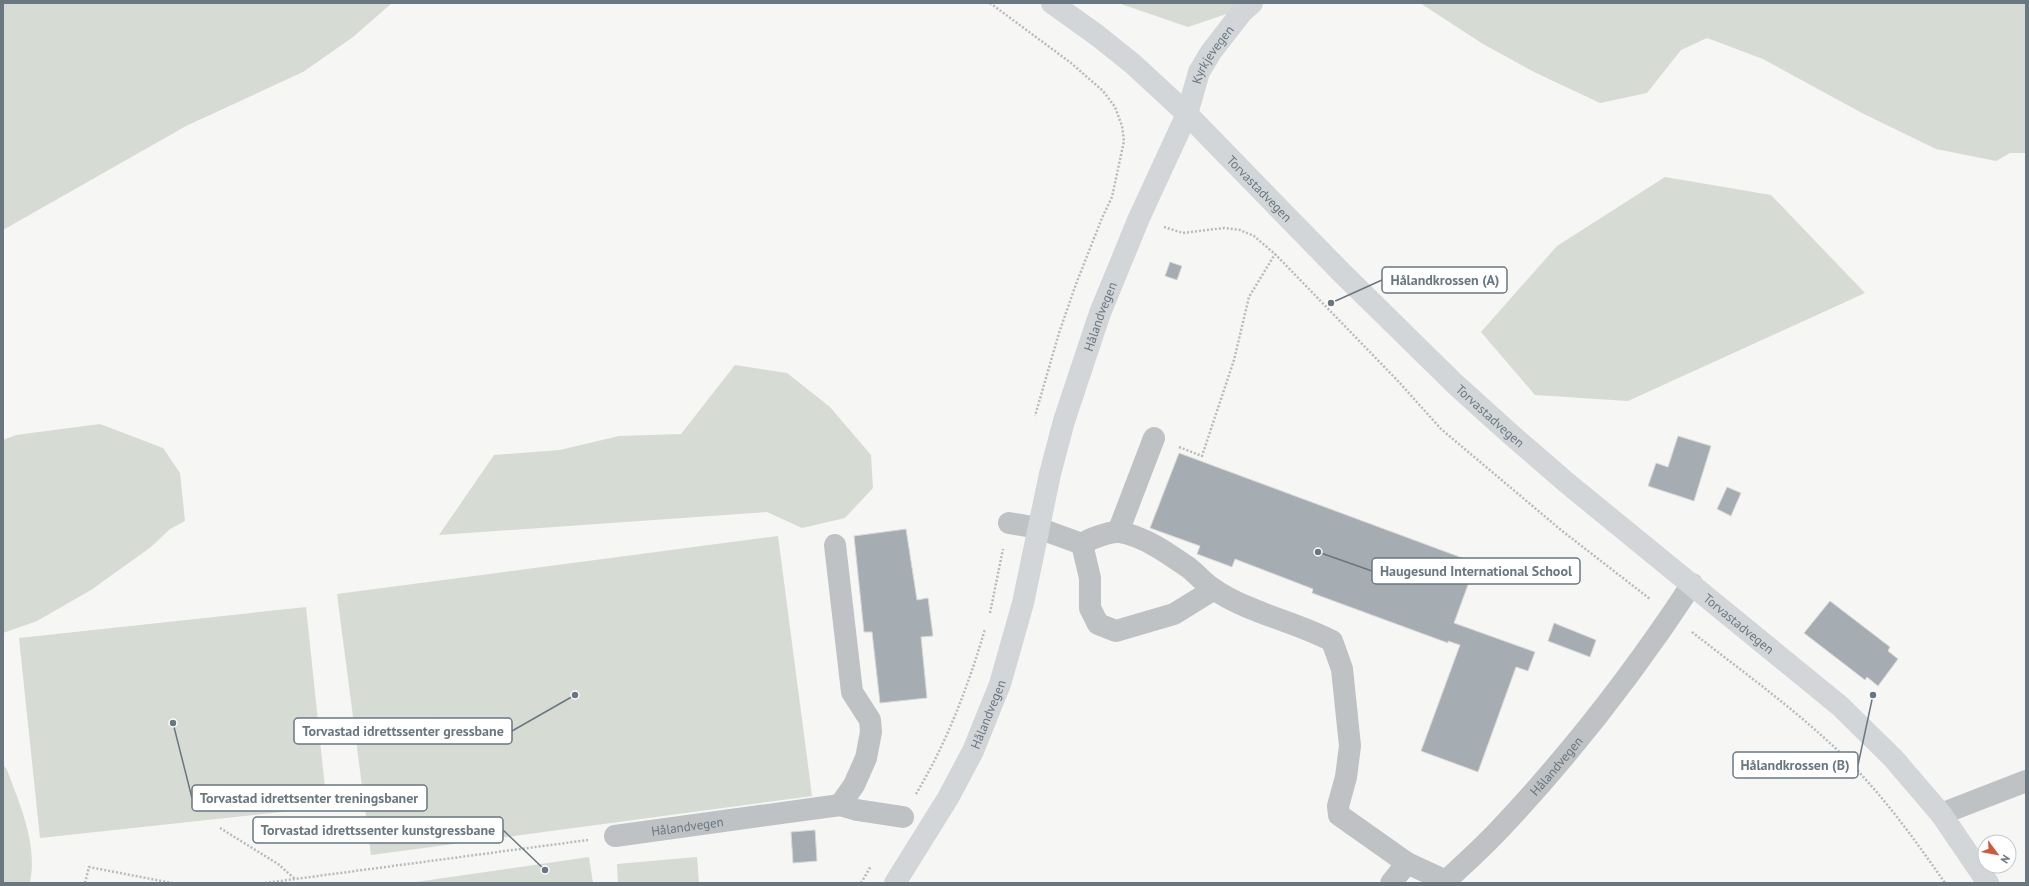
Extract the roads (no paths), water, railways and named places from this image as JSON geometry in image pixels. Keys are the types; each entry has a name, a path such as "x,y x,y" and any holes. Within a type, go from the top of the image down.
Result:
{"main road":[{"name":"Torvastadvegen","path":"1052,3 1098,36 1133,64 1187,114 1340,272 1455,384 1568,483 1840,706 1893,758 1941,814 1988,883"},
{"name":"Kyrkjevegen","path":"1187,114 1199,72 1203,65 1224,35 1252,3"},
{"name":"Hålandvegen","path":"895,883 948,798 973,751 988,716 1016,633 1052,467 1084,356 1139,218 1187,114"}],"lane":[{"path":"1118,532 1154,438"},
{"path":"1009,523 1038,528 1082,544"},
{"path":"1082,544 1088,539 1118,532 1143,539 1189,568 1212,588 1243,604 1315,632 1332,641 1342,668 1350,746 1346,777 1338,806 1339,815 1407,863 1391,883"},
{"path":"835,544 852,692 870,720 871,732 866,758 854,785 840,805"},
{"path":"1082,544 1090,578 1090,608 1098,624 1116,631 1174,614 1208,593 1212,588"},
{"name":"Hålandvegen","path":"1407,863 1446,882 1498,831 1587,729 1671,616 1692,584"},
{"path":"1941,814 2026,781"},
{"name":"Hålandvegen","path":"615,836 840,805 857,810 903,817"}],"place":[{"name":"Hålandkrossen (A)","path":"1331,303"},
{"name":"Haugesund International School","path":"1318,552"},
{"name":"Torvastad idrettssenter gressbane","path":"575,695"},
{"name":"Hålandkrossen (B)","path":"1873,695"},
{"name":"Torvastad idrettsenter treningsbaner","path":"173,723"},
{"name":"Torvastad idrettssenter kunstgressbane","path":"545,870"}]}
